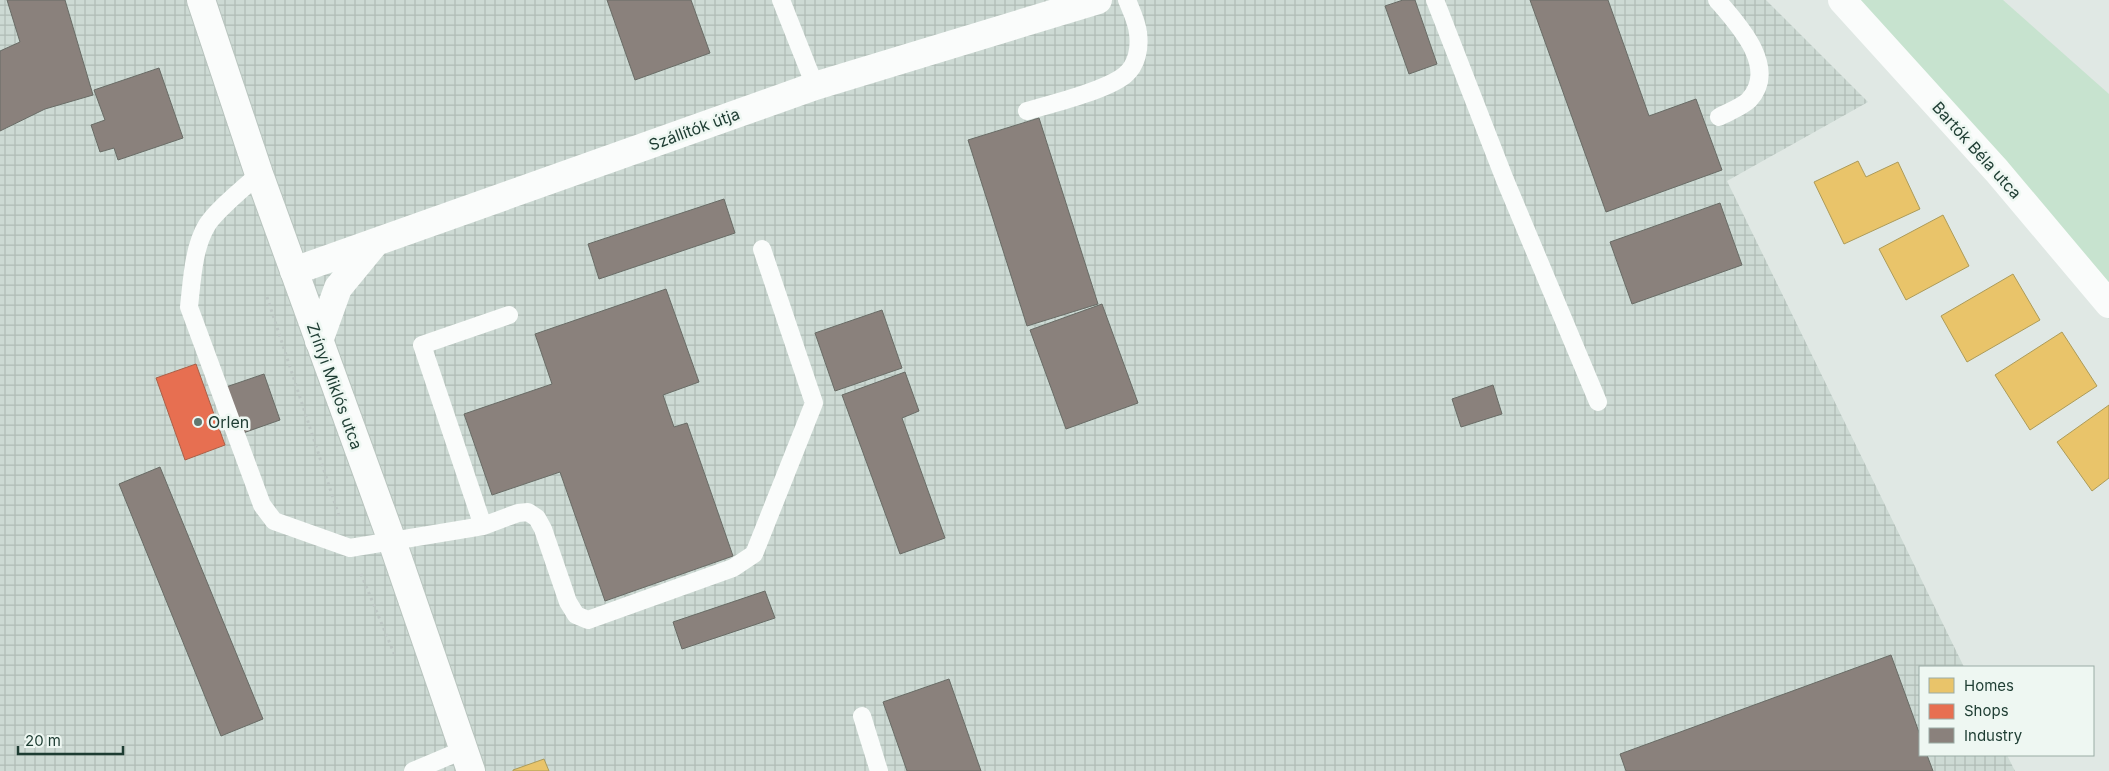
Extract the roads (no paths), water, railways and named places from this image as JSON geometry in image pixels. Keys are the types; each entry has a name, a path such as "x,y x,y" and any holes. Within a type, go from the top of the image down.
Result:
{"street":[{"name":"Zrínyi Miklós utca","path":"201,0 259,174 392,541 467,760"},
{"name":"Szállítók útja","path":"294,271 815,86 1098,0"},
{"name":"Bartók Béla utca","path":"1842,0 1997,170 2109,304"},
{"path":"319,341 338,288 375,243"}],"lane":[{"path":"781,0 815,86"},
{"path":"1027,111 1106,86 1125,75 1138,54 1139,42 1138,31 1127,0"},
{"path":"1435,0 1505,180 1598,402"},
{"path":"1717,0 1737,23 1752,46 1759,68 1758,85 1748,101 1719,116"},
{"path":"259,174 207,225 198,248 189,307 262,505 274,521 350,548 483,526 518,513 528,512 537,518 543,529 568,602 576,615 588,620 733,568 754,554 814,403 762,249"},
{"path":"483,526 422,345 509,315"},
{"path":"862,716 879,771"},
{"path":"413,771 467,760"}],"place":[{"name":"Orlen","path":"198,422"}]}
